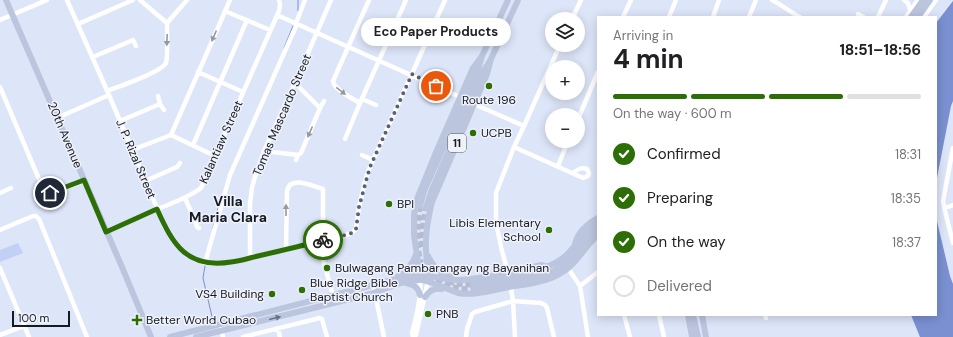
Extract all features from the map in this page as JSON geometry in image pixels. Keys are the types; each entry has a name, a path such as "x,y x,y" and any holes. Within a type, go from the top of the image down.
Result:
{"main road":[{"name":"20th Avenue","path":"6,0 151,337"},
{"name":"11","path":"508,0 482,56 478,70 424,191 423,207 430,195 483,72 491,59 518,0"},
{"path":"912,16 922,3 930,0"},
{"path":"918,16 922,3"},
{"name":"11","path":"420,277 413,226 414,208 419,192 460,97 473,68 482,56"},
{"name":"11","path":"428,278 426,230 434,196 487,74 491,59"},
{"path":"579,244 578,235 585,227 597,219"},
{"path":"597,224 590,228 579,244 567,262 559,268 541,276 474,286 537,271 548,266 563,258 579,244 597,230"},
{"path":"413,226 426,230"},
{"path":"414,233 426,230"},
{"path":"428,278 449,290 460,294 471,294 543,281 555,276 574,263 597,236"},
{"path":"426,247 430,260 439,271 448,276 465,279"},
{"path":"393,279 409,268 416,253"},
{"path":"170,337 222,331 333,295 412,275 428,278 465,279 541,265 548,266"},
{"path":"196,337 335,303 420,277"},
{"path":"403,282 416,286 422,296 437,288 449,290"},
{"path":"688,316 692,337"},
{"path":"694,316 698,337"},
{"path":"698,316 702,337"},
{"path":"702,316 706,337"}],"street":[{"path":"0,20 47,0"},
{"name":"J. P. Rizal Street","path":"67,0 93,57 165,227 179,248 188,255 205,263 232,262 250,258 350,234 356,229 359,207 373,160 445,0"},
{"path":"78,24 133,0"},
{"path":"140,0 167,23"},
{"path":"57,118 162,68 166,62 167,23 188,0"},
{"path":"132,150 171,134 230,0"},
{"name":"Kalantiaw Street","path":"106,232 185,198 200,188 280,8 279,0"},
{"path":"205,263 230,175 305,0"},
{"name":"Tomas Mascardo Street","path":"250,258 250,204 252,187 257,171 331,0"},
{"path":"369,0 333,83 347,96 376,105"},
{"path":"345,139 406,0"},
{"path":"575,12 580,0"},
{"path":"623,16 631,0"},
{"path":"669,16 676,0"},
{"path":"713,16 719,0"},
{"path":"749,16 756,0"},
{"path":"772,0 778,3 790,15"},
{"path":"878,16 886,0"},
{"path":"925,16 936,0"},
{"path":"908,1 910,10"},
{"path":"907,16 910,10 922,3"},
{"path":"225,11 270,30"},
{"path":"858,14 862,16"},
{"path":"277,15 412,74 460,97"},
{"path":"193,145 247,20"},
{"path":"93,57 133,40 136,46"},
{"path":"508,272 496,223 496,193 514,147 557,52"},
{"path":"198,72 243,92"},
{"path":"583,108 597,74"},
{"path":"295,83 320,108"},
{"path":"0,87 44,190 50,193 84,180"},
{"path":"158,96 160,104 164,110"},
{"path":"296,160 298,155 301,153 324,101"},
{"path":"120,121 160,104"},
{"path":"474,104 524,126"},
{"path":"171,134 215,156"},
{"path":"514,147 573,173"},
{"path":"558,166 565,148"},
{"path":"953,148 943,202 953,243"},
{"path":"264,152 298,155"},
{"path":"362,155 373,160"},
{"path":"145,181 178,167 180,163"},
{"path":"286,249 288,186 294,182 299,182 323,189 321,241 335,303"},
{"path":"0,193 11,188"},
{"path":"185,198 199,228"},
{"path":"0,230 33,216 36,216 39,219 88,337"},
{"path":"568,268 580,286 588,337"},
{"path":"1,272 29,337"},
{"path":"580,286 597,273"},
{"path":"420,277 422,296"},
{"path":"413,337 416,335 422,296 428,278"},
{"path":"373,284 384,337"},
{"path":"511,288 515,337"},
{"path":"466,337 472,314 513,301 541,303 545,305 554,337"},
{"path":"624,316 630,337"},
{"path":"659,316 664,337"},
{"path":"243,337 322,318 327,337"},
{"path":"0,335 24,326"},
{"path":"278,329 280,337"}],"shaded area":[{"path":"18,243 23,253 0,262 0,250"}],"water":[{"path":"953,1 953,101 937,178 937,22"},
{"path":"937,221 953,284 953,337 920,337 911,316 937,316"}],"waterway":[{"path":"298,0 298,11"},
{"path":"284,48 293,26"},
{"path":"213,228 218,208"},
{"path":"205,266 203,278 213,321"}],"tunnel":[{"path":"420,206 418,221 418,248 421,264 424,270 431,277 447,285 460,289 474,289"},
{"path":"422,247 426,208"},
{"path":"448,281 460,284 473,284"}],"way so far":[{"path":"323,240 350,234 356,229 359,207 370,167 412,74 436,86"}],"place":[{"name":"Eco Paper Products","path":"436,86"},
{"name":"Route 196","path":"489,86"},
{"name":"UCPB","path":"473,133"},
{"name":"BPI","path":"389,204"},
{"name":"Libis Elementary School","path":"549,230"},
{"name":"Bulwagang Pambarangay ng Bayanihan","path":"327,268"},
{"name":"Blue Ridge Bible Baptist Church","path":"302,290"},
{"name":"VS4 Building","path":"272,294"},
{"name":"PNB","path":"428,314"},
{"name":"Better World Cubao","path":"137,320"}],"district":[{"name":"Villa Maria Clara","path":"228,210"}],"route":[{"path":"50,193 84,180 106,232 157,209 171,238 179,248 197,260 207,263 232,262 323,240"}]}
